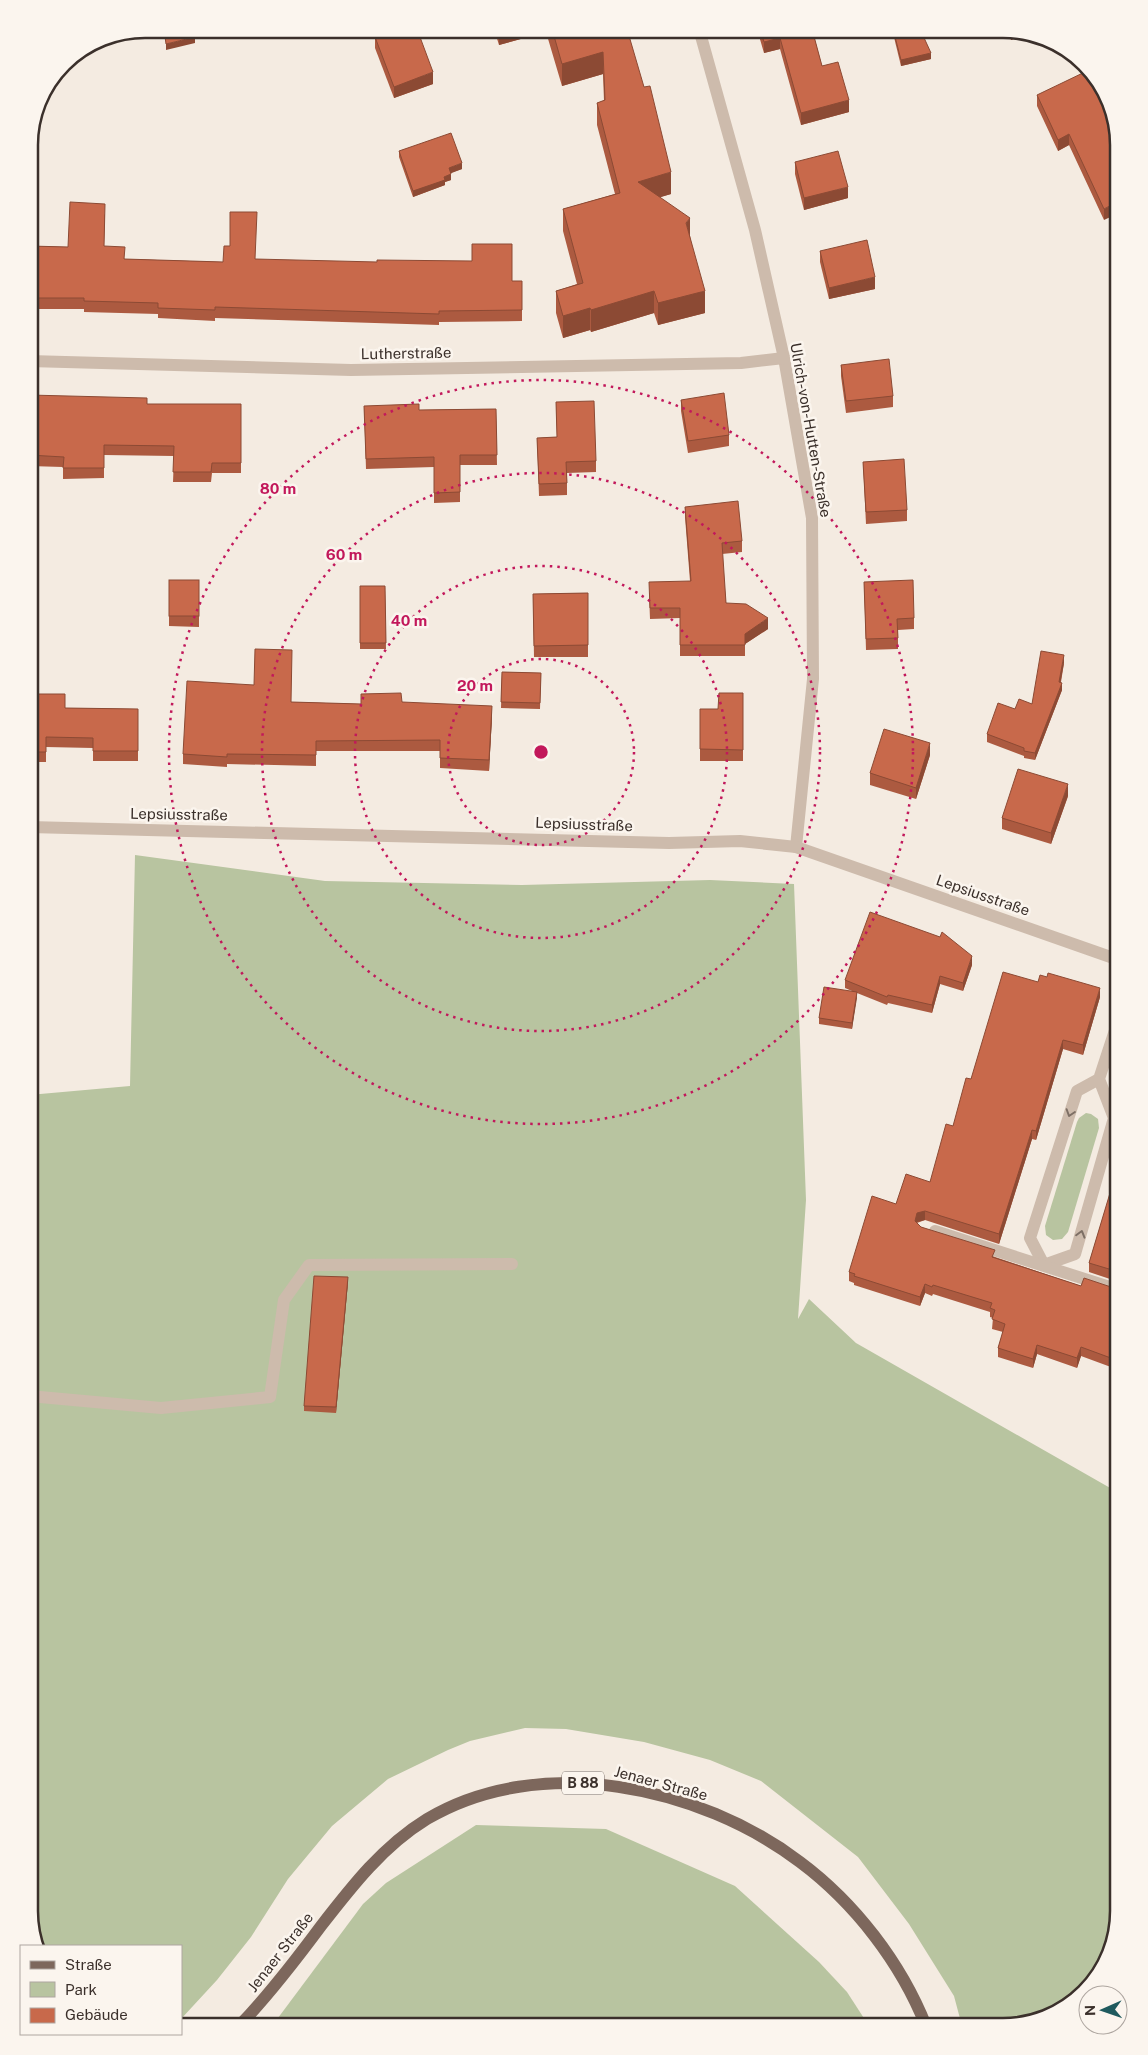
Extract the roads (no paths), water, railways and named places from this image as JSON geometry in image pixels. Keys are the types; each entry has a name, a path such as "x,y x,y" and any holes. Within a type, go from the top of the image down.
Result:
{"main road":[{"name":"Jenaer Straße","path":"248,2017 264,2000 368,1868 408,1832 428,1819 478,1797 527,1786 572,1782 597,1783 621,1787 678,1801 745,1828 773,1843 802,1863 854,1912 881,1945 905,1980 922,2018"}],"street":[{"name":"Ulrich-von-Hutten-Straße","path":"702,38 755,230 784,358 812,518 813,679 796,847"},
{"name":"Lutherstraße","path":"38,362 352,370 741,363 784,358"},
{"name":"Lepsiusstraße","path":"38,827 669,843 740,841 796,847 1110,957"},
{"path":"1110,1047 1100,1079 1110,1107"},
{"path":"1044,1265 1030,1238 1077,1091 1100,1079"},
{"path":"1044,1265 1075,1254 1110,1132"},
{"path":"923,1228 1110,1287"},
{"path":"38,1397 161,1408 270,1397 284,1300 309,1265 512,1264"}]}
